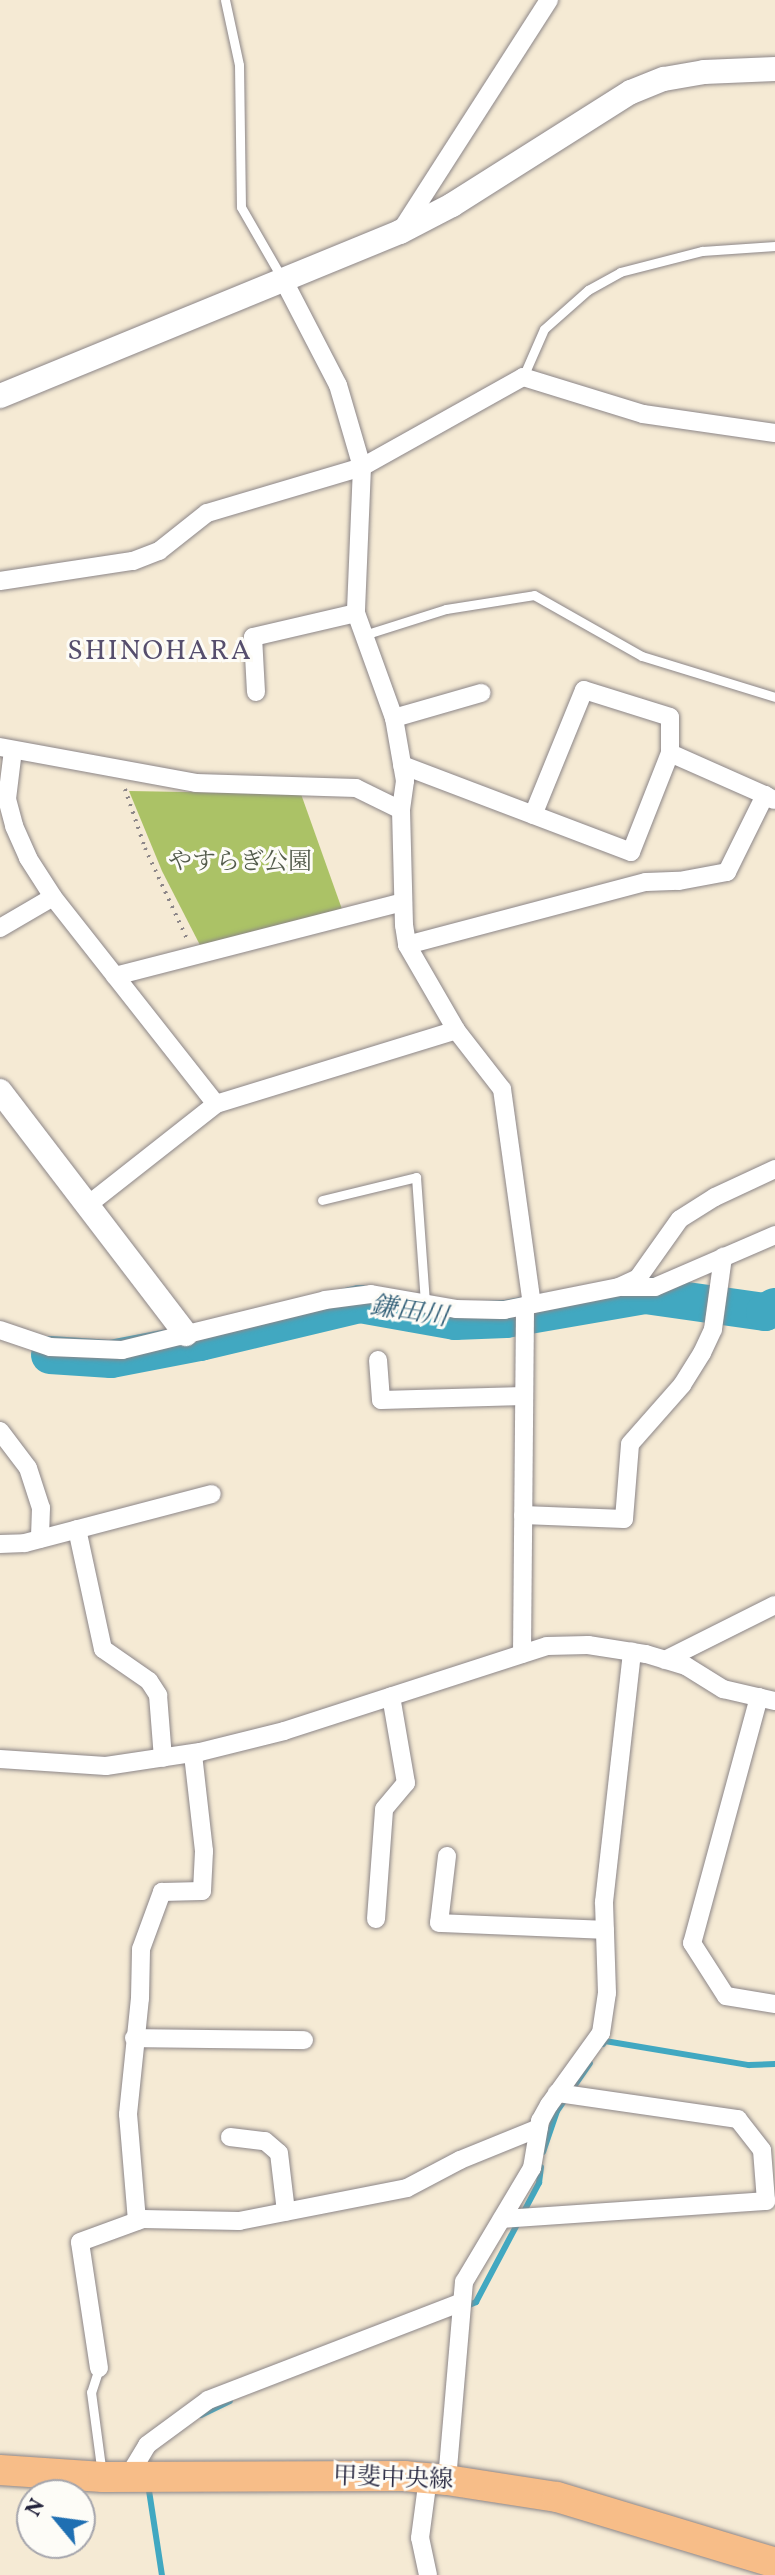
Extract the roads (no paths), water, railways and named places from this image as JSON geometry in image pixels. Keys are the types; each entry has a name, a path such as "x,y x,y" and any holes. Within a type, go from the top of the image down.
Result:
{"main road":[{"name":"甲斐中央線","path":"0,2470 115,2477 438,2479 557,2497 775,2563"}],"street":[{"path":"400,232 549,0"},
{"path":"0,396 400,232 452,205 631,92 664,79 704,72 775,69"},
{"path":"284,281 338,385 362,467 356,613 394,718 405,781 401,810 407,945 456,1030 502,1089 528,1305 524,1396 522,1654"},
{"path":"0,581 133,561 159,551 207,513 362,467 523,377 643,414 775,433"},
{"path":"256,692 253,637 356,613"},
{"path":"402,765 533,815 631,852 670,753 670,717 584,690 533,815"},
{"path":"394,718 481,693"},
{"path":"216,1104 53,897 28,858 14,826 7,799 7,748 196,783 356,788 401,810"},
{"path":"407,945 646,882 679,881 727,872 770,798 670,753"},
{"path":"0,928 53,897"},
{"path":"115,976 403,902"},
{"path":"89,1204 216,1104 456,1030"},
{"path":"0,1091 186,1334"},
{"path":"619,1287 638,1278 680,1219 715,1197 775,1169"},
{"path":"0,1330 50,1347 122,1350 325,1300 371,1294 425,1303 504,1310 619,1287 655,1287 775,1235"},
{"path":"523,1515 624,1519 630,1444 682,1385 702,1353 713,1329 723,1257"},
{"path":"378,1360 381,1400 524,1396"},
{"path":"0,1431 28,1468 41,1508 40,1539"},
{"path":"0,1544 40,1539 212,1494"},
{"path":"77,1529 103,1649 149,1681 158,1695 163,1758"},
{"path":"665,1660 775,1605"},
{"path":"0,1759 106,1766 193,1754 284,1731 522,1654 561,1646 588,1645 632,1652 686,1666 723,1689 767,1699 692,1943 726,1996 775,2004"},
{"path":"428,2575 420,2538 438,2479 464,2282 532,2168 539,2128 557,2093 601,2033 607,1993 605,1930 610,1819 632,1652"},
{"path":"376,1919 384,1809 406,1783 391,1696"},
{"path":"137,2221 128,2114 141,1949 162,1892 202,1891 204,1851 193,1754"},
{"path":"447,1856 439,1923 605,1930"},
{"path":"134,2038 304,2040"},
{"path":"502,2219 766,2201 762,2150 738,2119 557,2093"},
{"path":"99,2368 80,2242 137,2221 239,2221 407,2188 460,2160 539,2128"},
{"path":"230,2137 265,2141 279,2153 286,2212"},
{"path":"115,2477 147,2445 208,2400 462,2302"}],"lane":[{"path":"225,0 239,65 241,207 284,281"},
{"path":"523,377 544,329 588,290 620,272 702,251 775,246"},
{"path":"364,635 446,609 534,595 642,656 775,697"},
{"path":"322,1200 416,1177 425,1303"},
{"path":"99,2368 91,2392 115,2477"}],"waterway":[{"name":"鎌田川","path":"50,1355 111,1359 200,1342 360,1304 455,1321 506,1319 645,1295 765,1312 775,1307"},
{"path":"603,2044 605,2041 749,2065 775,2064"},
{"path":"543,2152 557,2111 590,2063"},
{"path":"467,2306 476,2302 539,2183 541,2167"},
{"path":"201,2415 230,2401"},
{"path":"148,2484 162,2575"}],"district":[{"name":"SHINOHARA","path":"160,652"}],"park label":[{"name":"やすらぎ公園","path":"240,864"}]}
